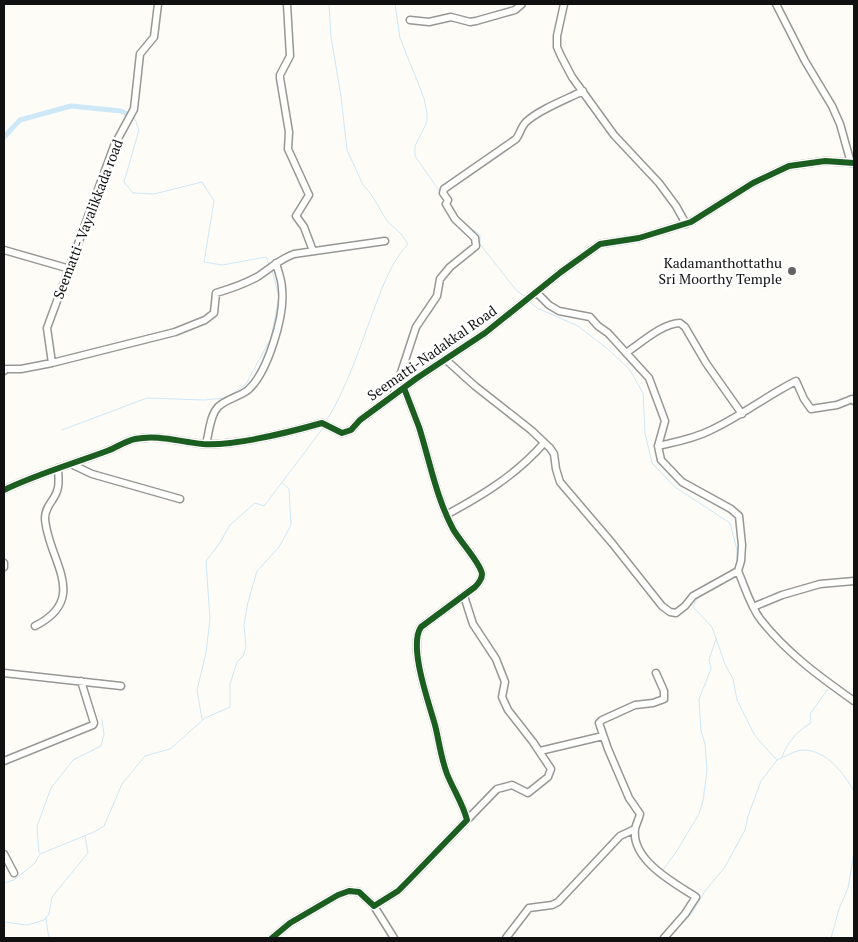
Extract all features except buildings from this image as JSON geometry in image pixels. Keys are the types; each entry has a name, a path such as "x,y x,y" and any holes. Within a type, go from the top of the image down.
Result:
{"street":[{"name":"Seematti- Vayalikkada road","path":"52,363 47,328 114,146 134,109 140,54 154,37 158,4"},
{"path":"287,4 290,56 280,74 280,78 289,132 288,150 309,195 296,216 304,227 313,251"},
{"path":"410,20 429,22 451,17 470,22 515,10 522,4"},
{"path":"564,4 557,36 557,47 572,77 614,135 659,183 676,206 686,224"},
{"path":"776,4 840,124 853,163"},
{"path":"393,395 413,336 422,318 437,296 440,279 450,267 476,246 475,238 455,219 446,204 448,200 443,193 444,189 516,139 521,134 525,123 536,115 582,91"},
{"name":"Seematti-Nadakkal Road","path":"4,490 26,479 109,450 133,439 153,437 206,444 235,442 322,423 342,433 351,430 360,420 393,395 485,333 600,244 639,238 686,224 753,183 789,166 825,161 853,163"},
{"path":"4,371 6,369 22,369 52,363 175,332 205,320 214,313 216,293 256,277 276,263 294,254 385,241"},
{"path":"4,250 70,269"},
{"path":"206,444 214,412 218,407 248,390 268,358 276,334 282,305 282,289 276,263"},
{"path":"536,292 549,305 559,311 590,317 648,378 666,420 658,446 661,460 682,482 731,509 739,516 742,546 738,571 753,607 789,652 854,701"},
{"path":"626,353 665,326 680,323 742,414"},
{"path":"445,359 475,386 531,430 554,454 560,482 662,606 670,612 676,613 685,606 692,596 738,571"},
{"path":"658,446 708,432 796,381 804,399 811,408 837,406 852,399 854,402"},
{"path":"404,388 446,515 454,531 482,574 475,587 421,627 417,633 416,642 421,679 446,772 467,820"},
{"path":"446,515 487,492 528,461 544,444"},
{"path":"71,464 92,474 180,498"},
{"path":"35,626 47,620 55,612 62,599 62,578 47,529 46,519 48,505 58,490 58,468"},
{"path":"753,607 782,595 820,584 854,581"},
{"path":"374,906 398,891 497,789 512,785 528,793 548,777 551,769 540,751 508,710 502,697 505,682 496,659 473,624 464,596"},
{"path":"4,673 121,686"},
{"path":"656,673 664,691 664,699 653,703 635,705 602,720 600,723 603,736 629,798 640,814 635,829 638,849 653,866 696,897 685,914 664,938"},
{"path":"4,761 93,725 81,681"},
{"path":"540,751 603,736"},
{"path":"506,938 529,908 552,905 558,902 620,836 635,829"},
{"path":"4,854 14,873"},
{"path":"272,938 290,922 338,895 349,891 359,892 374,906 394,938"}],"waterway":[{"path":"327,420 359,352 388,275 408,244 402,235 387,221 371,194 363,185 347,150 341,96 331,37 329,4"},
{"path":"395,4 400,38 424,98 427,114 427,122 415,146 415,156 440,192"},
{"path":"4,137 20,120 71,106 121,111 127,114"},
{"path":"133,117 139,130 124,182 133,193 154,194 202,182 214,201 204,262 222,265 266,257 269,264"},
{"path":"458,218 480,235 480,241"},
{"path":"479,243 516,290 524,296"},
{"path":"229,396 246,384 271,338 279,297 272,270"},
{"path":"425,319 431,313 438,300"},
{"path":"530,302 537,308 578,326 609,350 630,370 643,393 645,433 652,463 675,487 730,523 737,550 737,563"},
{"path":"413,346 422,324"},
{"path":"62,430 147,398 204,400 225,398"},
{"path":"202,719 197,690 206,653 210,619 206,561 230,525 255,503 264,506 323,428"},
{"path":"4,883 14,880 35,863 40,854 104,826 122,784 145,756 170,749 205,718 230,707 230,684 237,662 243,656 246,647 244,625 257,571 279,547 291,525 289,489 282,483"},
{"path":"672,934 692,913 705,891 725,867 745,830 761,781 777,760 755,736 737,700 733,679 725,664 712,627 693,607 698,596"},
{"path":"663,870 699,814 703,801 707,770 705,744 701,731 699,699 711,669 709,660 716,639"},
{"path":"782,757 786,747 793,738 811,723 810,714 828,689"},
{"path":"39,853 37,826 51,788 73,760 101,746 104,734 102,720"},
{"path":"777,760 800,750 820,754 839,770 854,791"},
{"path":"4,922 27,925 44,920 49,914 52,897 88,853 85,836"},
{"path":"831,938 839,909 848,888 854,853"},
{"path":"46,918 50,938"}],"cycle path":[{"path":"4,490 135,439 152,437 216,444 263,438 322,423 342,433 351,430 360,420 417,378 485,333 561,272 600,244 639,238 691,222 753,183 789,166 825,161 854,163"},
{"path":"272,938 290,923 338,895 349,891 359,892 374,906 398,891 467,820 445,768 421,675 417,647 421,627 475,587 481,580 482,574 478,564 456,534 447,517 419,427 404,388"}],"place":[{"name":"Kadamanthottathu Sri Moorthy Temple","path":"792,271"}]}
